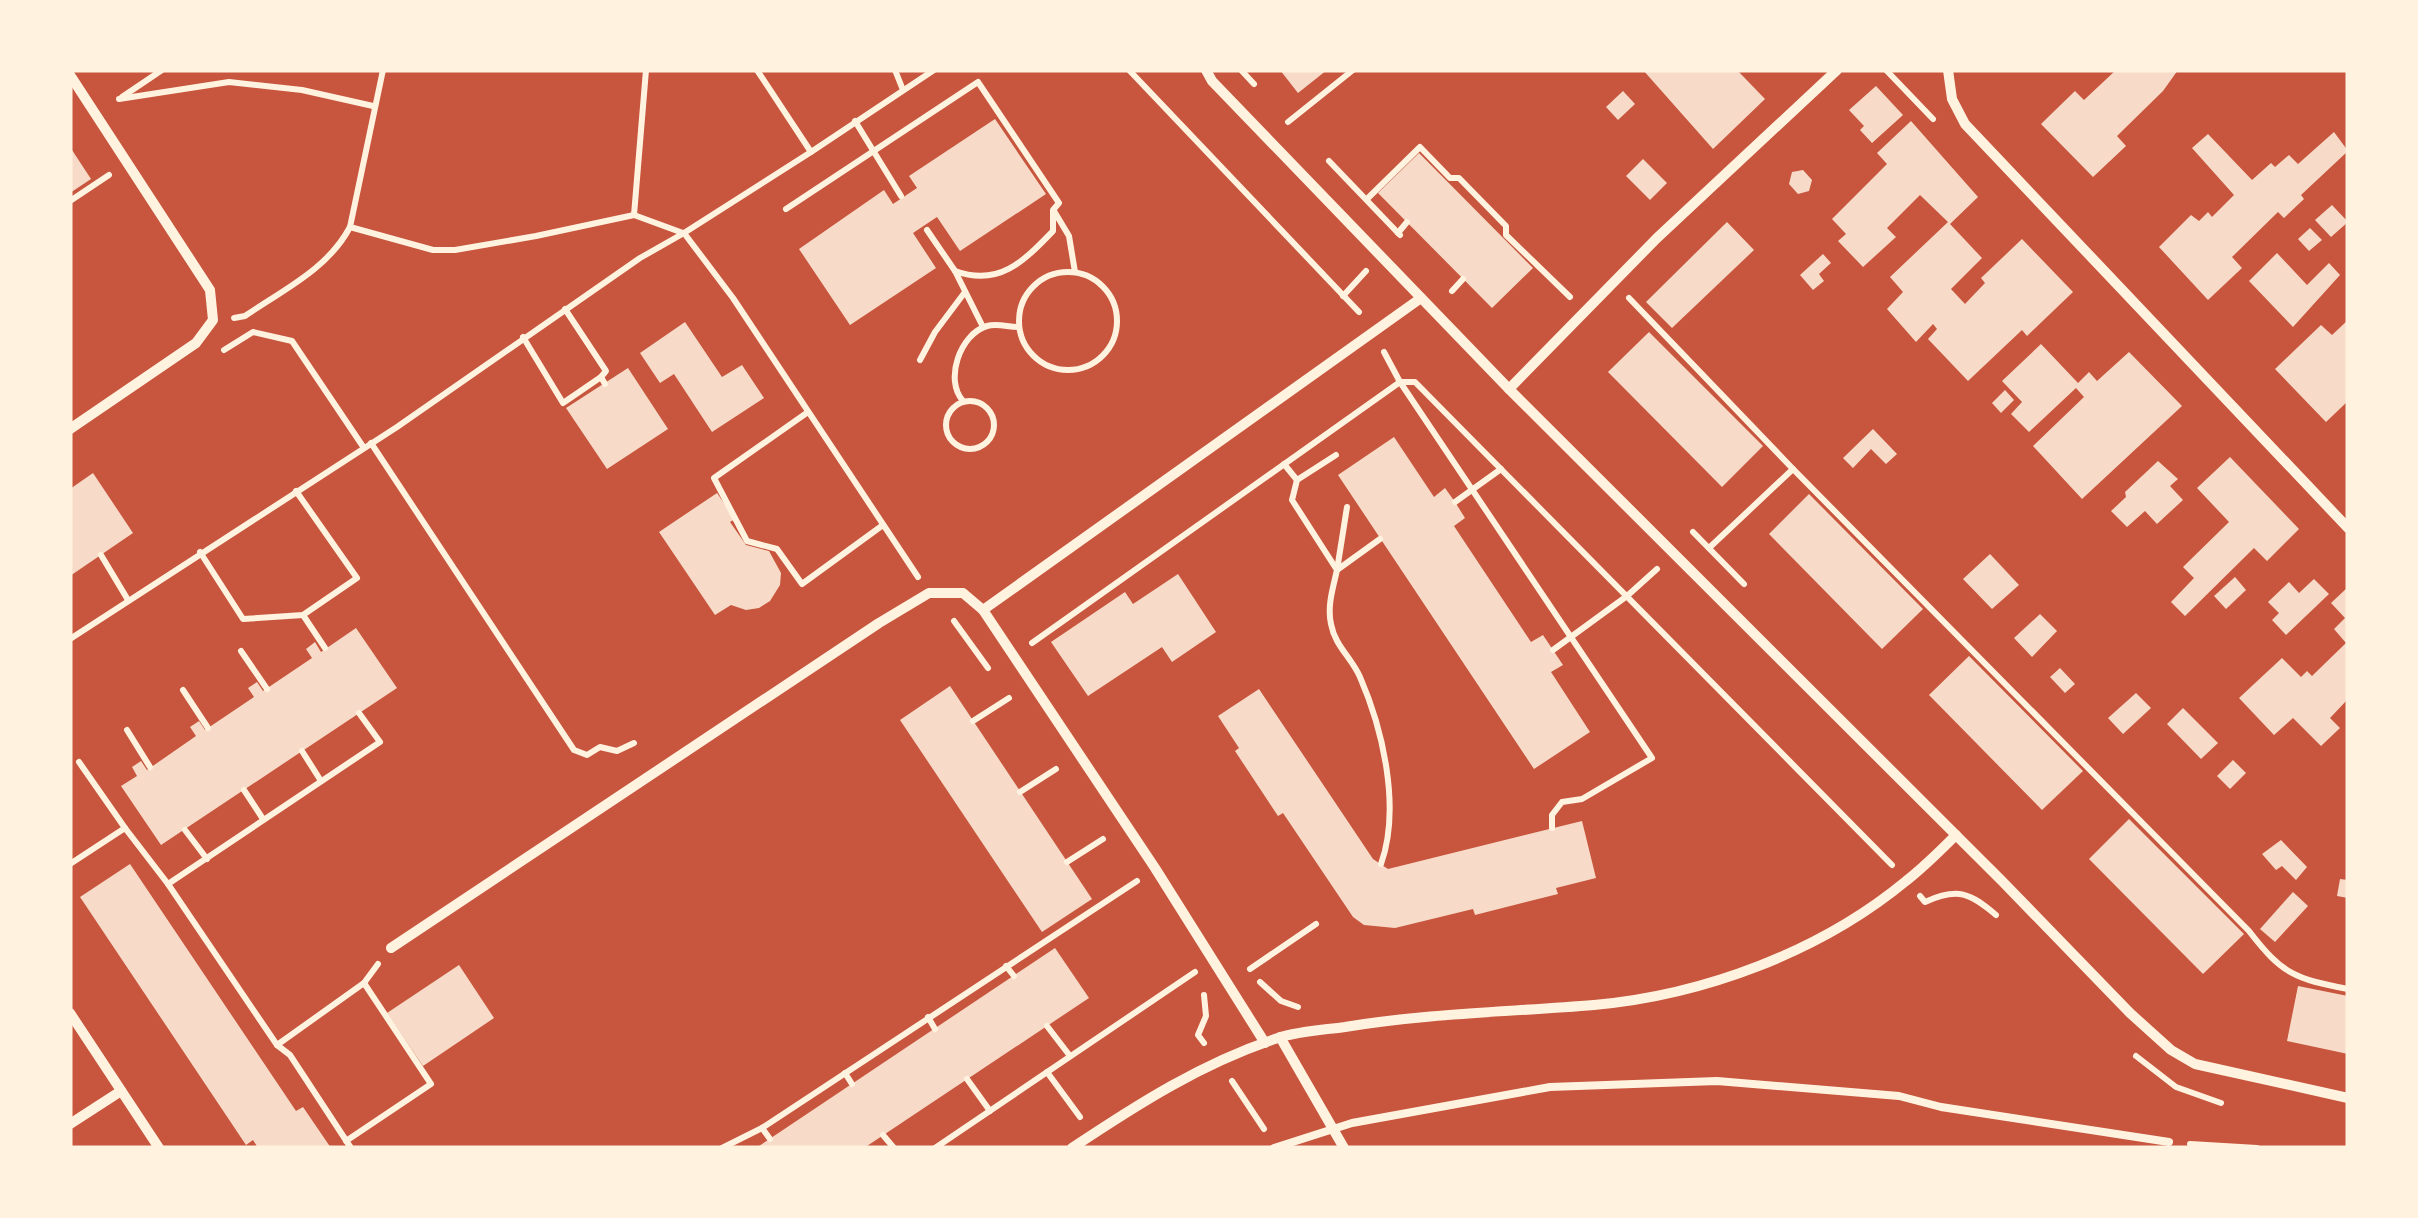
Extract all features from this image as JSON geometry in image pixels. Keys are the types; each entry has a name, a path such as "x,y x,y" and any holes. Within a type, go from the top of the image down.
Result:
{"street":[{"path":"1206,70 1212,81 1509,389 2171,1050 2195,1064 2232,1075 2348,1098"},
{"path":"1509,389 1657,238 1836,70"},
{"path":"1948,70 1952,99 1965,124 2348,528"},
{"path":"70,75 210,290 213,320 196,342 70,430"},
{"path":"982,610 1420,298"},
{"path":"392,948 929,593 964,593 982,610 1155,868 1266,1044"},
{"path":"1072,1148 1144,1100 1218,1060 1280,1037 1403,1017 1594,1005 1657,996 1774,959 1824,936 1906,882 1956,836"},
{"path":"70,1014 159,1148"},
{"path":"1280,1037 1344,1148"},
{"path":"70,1124 121,1090"}],"lane":[{"path":"1275,1148 1331,1128 1550,1087 1717,1081 1898,1096 1941,1108 2169,1142"}],"path":[{"path":"96,114 162,70"},
{"path":"213,320 245,316 340,247 350,227 383,70"},
{"path":"634,215 646,70"},
{"path":"758,70 811,152"},
{"path":"895,70 903,90"},
{"path":"70,639 368,446 640,258 934,70"},
{"path":"1130,70 1360,312 1470,489 1652,758 1582,799 1562,802 1552,815 1552,828"},
{"path":"1302,135 1288,122 1353,70"},
{"path":"119,99 229,82 302,90 373,106"},
{"path":"786,209 978,82 1059,203 1053,210 1053,231 1022,261 990,277 976,278 954,271"},
{"path":"856,122 902,196"},
{"path":"1368,200 1420,147 1450,178 1459,178 1506,226 1506,235 1571,298 1560,310"},
{"path":"1328,160 1413,249"},
{"path":"70,202 114,172"},
{"path":"1053,210 1069,236 1075,272"},
{"path":"350,227 432,250 456,250 634,215 684,233 733,298 929,593 929,614 942,614 956,622 991,673 1400,382 1415,382 1925,902 1946,892 1966,895 2009,928"},
{"path":"1398,233 1407,222"},
{"path":"927,230 983,327"},
{"path":"1058,272 1075,272 1094,278 1108,291 1116,308 1118,327 1111,346 1099,360 1071,371 1042,364 1029,352 1019,327 1021,304 1029,289 1058,272"},
{"path":"1439,277 1463,303"},
{"path":"1452,291 1463,279"},
{"path":"920,360 935,332 966,292"},
{"path":"1628,297 2249,931 2274,961 2297,978 2348,989"},
{"path":"523,336 563,404 603,380 606,371 565,309"},
{"path":"964,401 951,409 946,427 954,442 972,449 986,442 994,426 988,408 980,402 964,401 956,394 955,370 964,347 983,327 1019,327"},
{"path":"220,353 252,332 292,341 574,750 587,755 600,747 617,751 634,744"},
{"path":"808,412 714,478 747,541 776,549 802,584 882,525"},
{"path":"1336,455 1297,480 1292,500 1337,570"},
{"path":"1284,464 1297,480"},
{"path":"1455,502 1500,469"},
{"path":"1709,548 1794,469"},
{"path":"200,552 243,619 304,616 358,578 296,491"},
{"path":"1347,507 1329,611 1337,645 1357,672 1384,748 1388,790 1386,849 1381,864"},
{"path":"1553,650 1628,596 1694,533"},
{"path":"1337,570 1380,539"},
{"path":"101,555 128,600"},
{"path":"304,616 326,648"},
{"path":"240,651 267,689"},
{"path":"1000,686 1018,712"},
{"path":"184,690 208,728"},
{"path":"973,721 1008,698"},
{"path":"168,884 380,742 359,714"},
{"path":"127,730 150,766"},
{"path":"302,751 321,781"},
{"path":"1047,755 1066,783"},
{"path":"80,762 277,1045 290,1055 348,1145 431,1084 364,983 277,1045"},
{"path":"1020,792 1056,769"},
{"path":"244,790 263,820"},
{"path":"1094,825 1113,854"},
{"path":"70,864 125,828"},
{"path":"185,830 207,859"},
{"path":"1067,862 1103,839"},
{"path":"1875,869 1886,858"},
{"path":"722,1148 762,1128 1155,868"},
{"path":"1124,869 1144,898"},
{"path":"1250,968 1316,924"},
{"path":"935,1148 1193,973 1239,950 1266,990 1294,1008 1308,1007"},
{"path":"1183,958 1204,992 1206,1016 1198,1036 1275,1148"},
{"path":"1006,966 1014,976"},
{"path":"928,1018 935,1028"},
{"path":"1047,1026 1070,1056"},
{"path":"2132,1052 2176,1087 2221,1103"},
{"path":"1046,1072 1092,1134"},
{"path":"845,1073 852,1084"},
{"path":"967,1079 990,1111"},
{"path":"762,1128 770,1139"},
{"path":"883,1135 892,1147"},
{"path":"2169,1142 2257,1148"}],"building":[{"path":"1280,70 1327,70 1298,93"},
{"path":"1643,70 1737,70 1765,99 1713,149"},
{"path":"2116,70 2178,70 2163,91 2117,136 2126,146 2093,177 2041,124 2075,91 2084,100"},
{"path":"1876,86 1903,115 1872,143 1860,130 1864,126 1849,110"},
{"path":"1623,91 1635,104 1618,120 1606,107"},
{"path":"995,119 1046,194 960,251 937,217 913,233 936,268 850,325 799,249 884,190 893,204 917,188 909,176"},
{"path":"1911,121 1978,197 1950,224 1982,258 1951,289 1965,304 1985,283 1981,278 2022,239 2073,292 2027,336 2022,330 1968,381 1928,339 1937,329 1933,324 1916,342 1887,309 1903,292 1890,277 1948,222 1920,195 1887,228 1896,237 1863,267 1838,241 1846,234 1832,219 1887,164 1877,153"},
{"path":"2334,132 2348,151 2301,195 2304,199 2284,218 2278,212 2232,257 2242,268 2208,300 2159,247 2191,215 2199,221 2208,212 2212,217 2234,195 2192,148 2208,134 2252,180 2271,163 2275,167 2289,155 2298,164"},
{"path":"70,147 91,179 70,193"},
{"path":"1419,153 1533,268 1492,308 1378,193"},
{"path":"1643,159 1667,183 1650,200 1626,176"},
{"path":"1803,170 1812,180 1809,191 1798,194 1789,184 1792,172"},
{"path":"2332,205 2348,222 2331,237 2315,220"},
{"path":"1727,222 1754,250 1672,328 1646,302"},
{"path":"2310,228 2322,240 2309,251 2298,239"},
{"path":"2277,253 2307,285 2329,263 2340,275 2293,327 2249,281"},
{"path":"1823,254 1831,263 1819,274 1824,281 1813,290 1800,275"},
{"path":"2348,320 2348,401 2326,422 2275,369 2321,325 2332,335"},
{"path":"685,322 722,377 742,365 764,398 712,432 674,374 660,383 640,353"},
{"path":"1649,332 1763,446 1722,487 1608,372"},
{"path":"2041,344 2078,383 2089,372 2097,381 2129,352 2182,406 2082,499 2033,446 2084,397 2076,388 2029,432 2011,414 2022,402 2002,381"},
{"path":"628,368 668,429 607,469 566,408"},
{"path":"2005,390 2014,400 2001,413 1992,403"},
{"path":"1873,429 1897,454 1886,464 1871,449 1853,468 1843,458"},
{"path":"1394,437 1434,497 1445,488 1455,502 1465,518 1454,526 1531,642 1543,635 1563,665 1551,672 1590,732 1534,769 1338,475"},
{"path":"2230,457 2299,529 2267,561 2254,548 2185,616 2171,602 2194,578 2183,567 2229,522 2197,488"},
{"path":"2158,461 2178,479 2170,486 2183,500 2157,524 2145,511 2127,527 2111,511"},
{"path":"93,473 133,533 70,576 70,489"},
{"path":"717,493 735,519 730,522 746,545 769,551 781,573 780,585 770,601 759,608 746,610 731,605 715,615 659,532"},
{"path":"1809,494 1923,609 1882,649 1769,534"},
{"path":"1990,554 2019,585 1992,609 1963,579"},
{"path":"1178,574 1216,632 1172,662 1162,647 1088,696 1051,642 1125,592 1133,604"},
{"path":"2235,577 2246,590 2226,609 2214,596"},
{"path":"2314,579 2329,594 2286,635 2272,620 2279,613 2268,602 2289,582 2299,593"},
{"path":"2348,587 2348,699 2330,718 2340,728 2321,746 2293,718 2274,735 2239,698 2282,658 2301,677 2307,671 2312,676 2346,643 2334,629 2345,618 2331,603"},
{"path":"2040,614 2057,631 2032,657 2014,638"},
{"path":"356,628 397,688 161,845 121,786 137,776 132,767 141,761 147,770 196,736 190,727 199,721 205,730 254,697 248,688 257,682 263,691 312,658 306,649 315,642 321,652"},
{"path":"1969,656 2083,771 2042,810 1929,695"},
{"path":"2060,668 2075,684 2065,693 2050,677"},
{"path":"950,686 1092,899 1042,932 900,720"},
{"path":"1259,689 1373,859 1388,869 1582,821 1596,878 1556,888 1558,894 1475,915 1473,909 1395,928 1364,925 1353,917 1283,813 1278,816 1235,751 1239,748 1218,716"},
{"path":"2136,693 2151,708 2123,734 2108,718"},
{"path":"2183,708 2218,743 2201,759 2167,724"},
{"path":"2233,760 2246,773 2230,789 2217,776"},
{"path":"2129,819 2244,934 2203,974 2089,859"},
{"path":"2281,840 2307,867 2296,880 2282,866 2276,870 2262,854"},
{"path":"130,864 296,1111 303,1107 331,1148 258,1148 253,1140 246,1145 80,897"},
{"path":"2340,879 2348,880 2348,898 2337,896"},
{"path":"2293,892 2308,906 2275,942 2260,929"},
{"path":"1055,948 1089,998 864,1148 756,1148"},
{"path":"459,965 494,1018 423,1066 387,1013"},
{"path":"2298,986 2348,996 2348,1054 2287,1041"}]}
